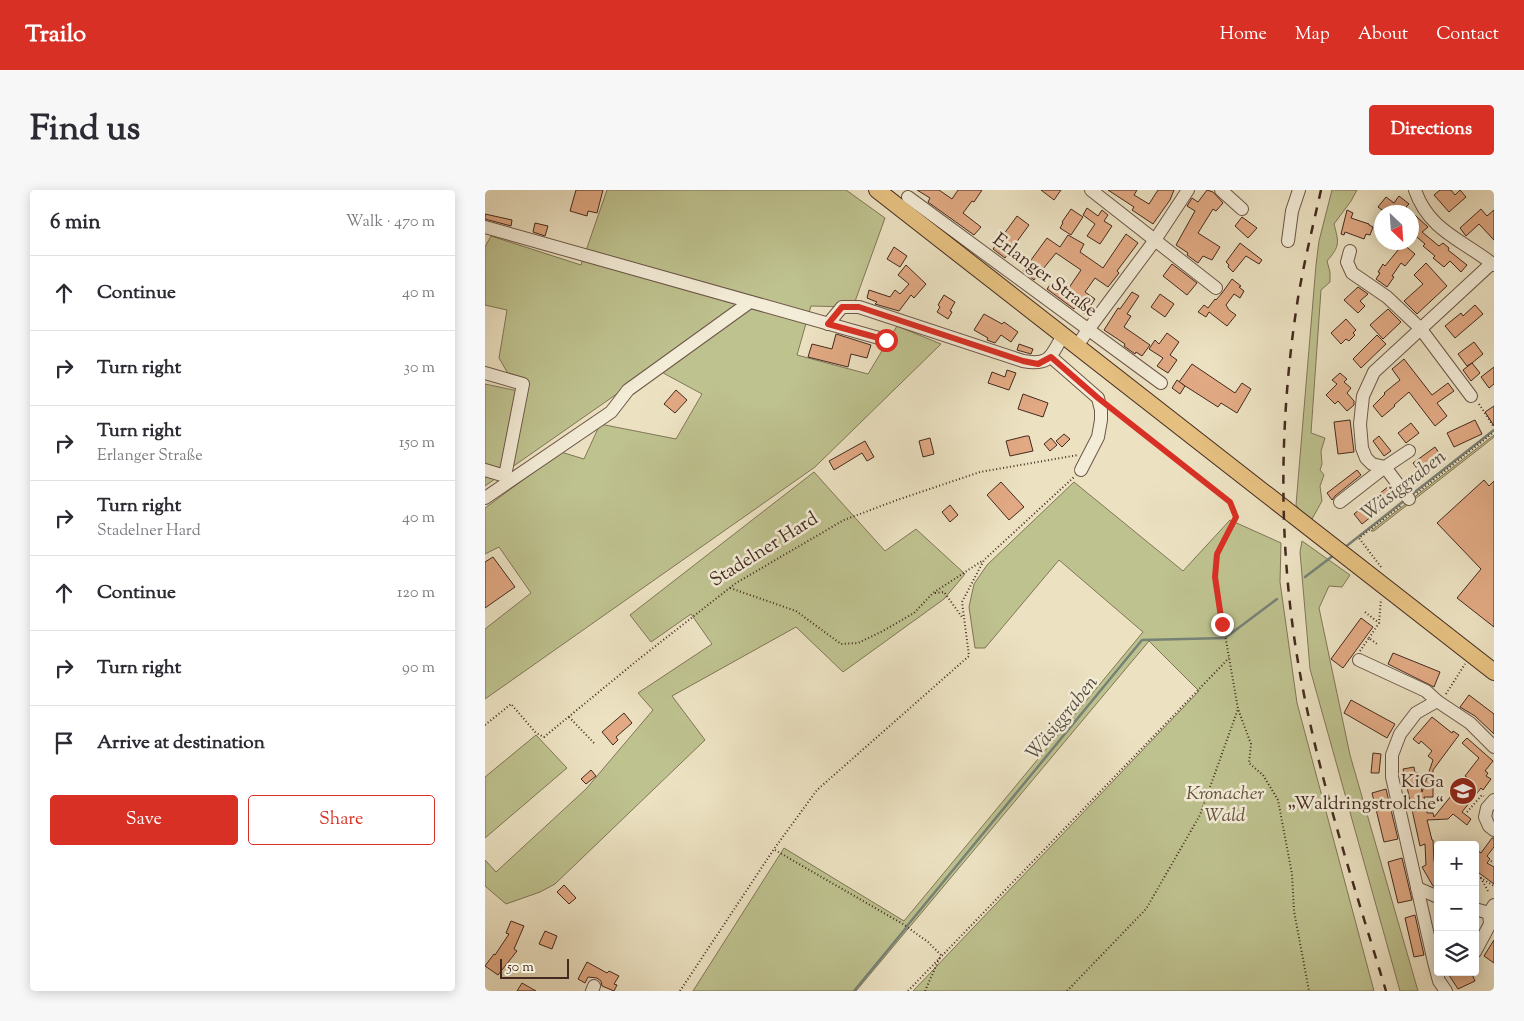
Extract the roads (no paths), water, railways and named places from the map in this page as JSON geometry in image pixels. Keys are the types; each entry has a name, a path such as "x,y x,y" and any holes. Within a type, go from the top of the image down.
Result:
{"main road":[{"name":"Erlanger Straße","path":"877,190 1494,672"}],"street":[{"path":"1091,190 1216,288"},
{"path":"1077,346 1155,240 1188,190"},
{"path":"1221,190 1242,210"},
{"path":"1288,241 1292,211 1299,190"},
{"path":"1409,499 1385,466 1373,464 1366,458 1362,448 1360,424 1363,396 1374,372 1420,328 1493,264 1441,229 1419,202 1415,190"},
{"name":"Erlanger Straße","path":"908,197 1161,384"},
{"path":"485,227 886,340"},
{"path":"1350,251 1347,262 1352,273 1387,297 1420,328 1471,396"},
{"path":"485,498 611,412 628,390 750,302"},
{"path":"828,324 842,307 859,307 1023,361 1038,364 1051,357 1098,398 1101,410 1098,437 1081,470"},
{"name":"Erlanger Straße","path":"1051,357 1063,335"},
{"path":"485,373 523,384 505,476 485,490"},
{"path":"1340,502 1385,466 1409,451"},
{"path":"485,470 505,476"},
{"path":"1359,660 1425,691 1470,724 1494,747"},
{"path":"1438,702 1416,713 1400,734 1392,755 1392,777 1434,962 1439,981 1446,991"},
{"path":"1494,800 1487,808 1485,817 1489,826 1494,830"},
{"path":"1417,888 1434,895"},
{"path":"1479,909 1492,911 1490,924 1479,945"}],"waterway":[{"name":"Wäsiggraben","path":"1411,495 1494,430"},
{"name":"Wäsiggraben","path":"1344,548 1405,500"},
{"name":"Wäsiggraben","path":"1305,577 1334,555"},
{"name":"Wäsiggraben","path":"907,926 1142,640 1225,638 1277,599"},
{"name":"Wäsiggraben","path":"854,991 906,928"}],"railway":[{"path":"1321,190 1298,298 1287,389 1283,480 1287,572 1298,662 1315,745 1325,787 1386,991"}],"place":[{"name":"KiGa „Waldringstrolche“","path":"1463,791"}],"park label":[{"name":"Kronacher Wald","path":"1225,803"}]}
